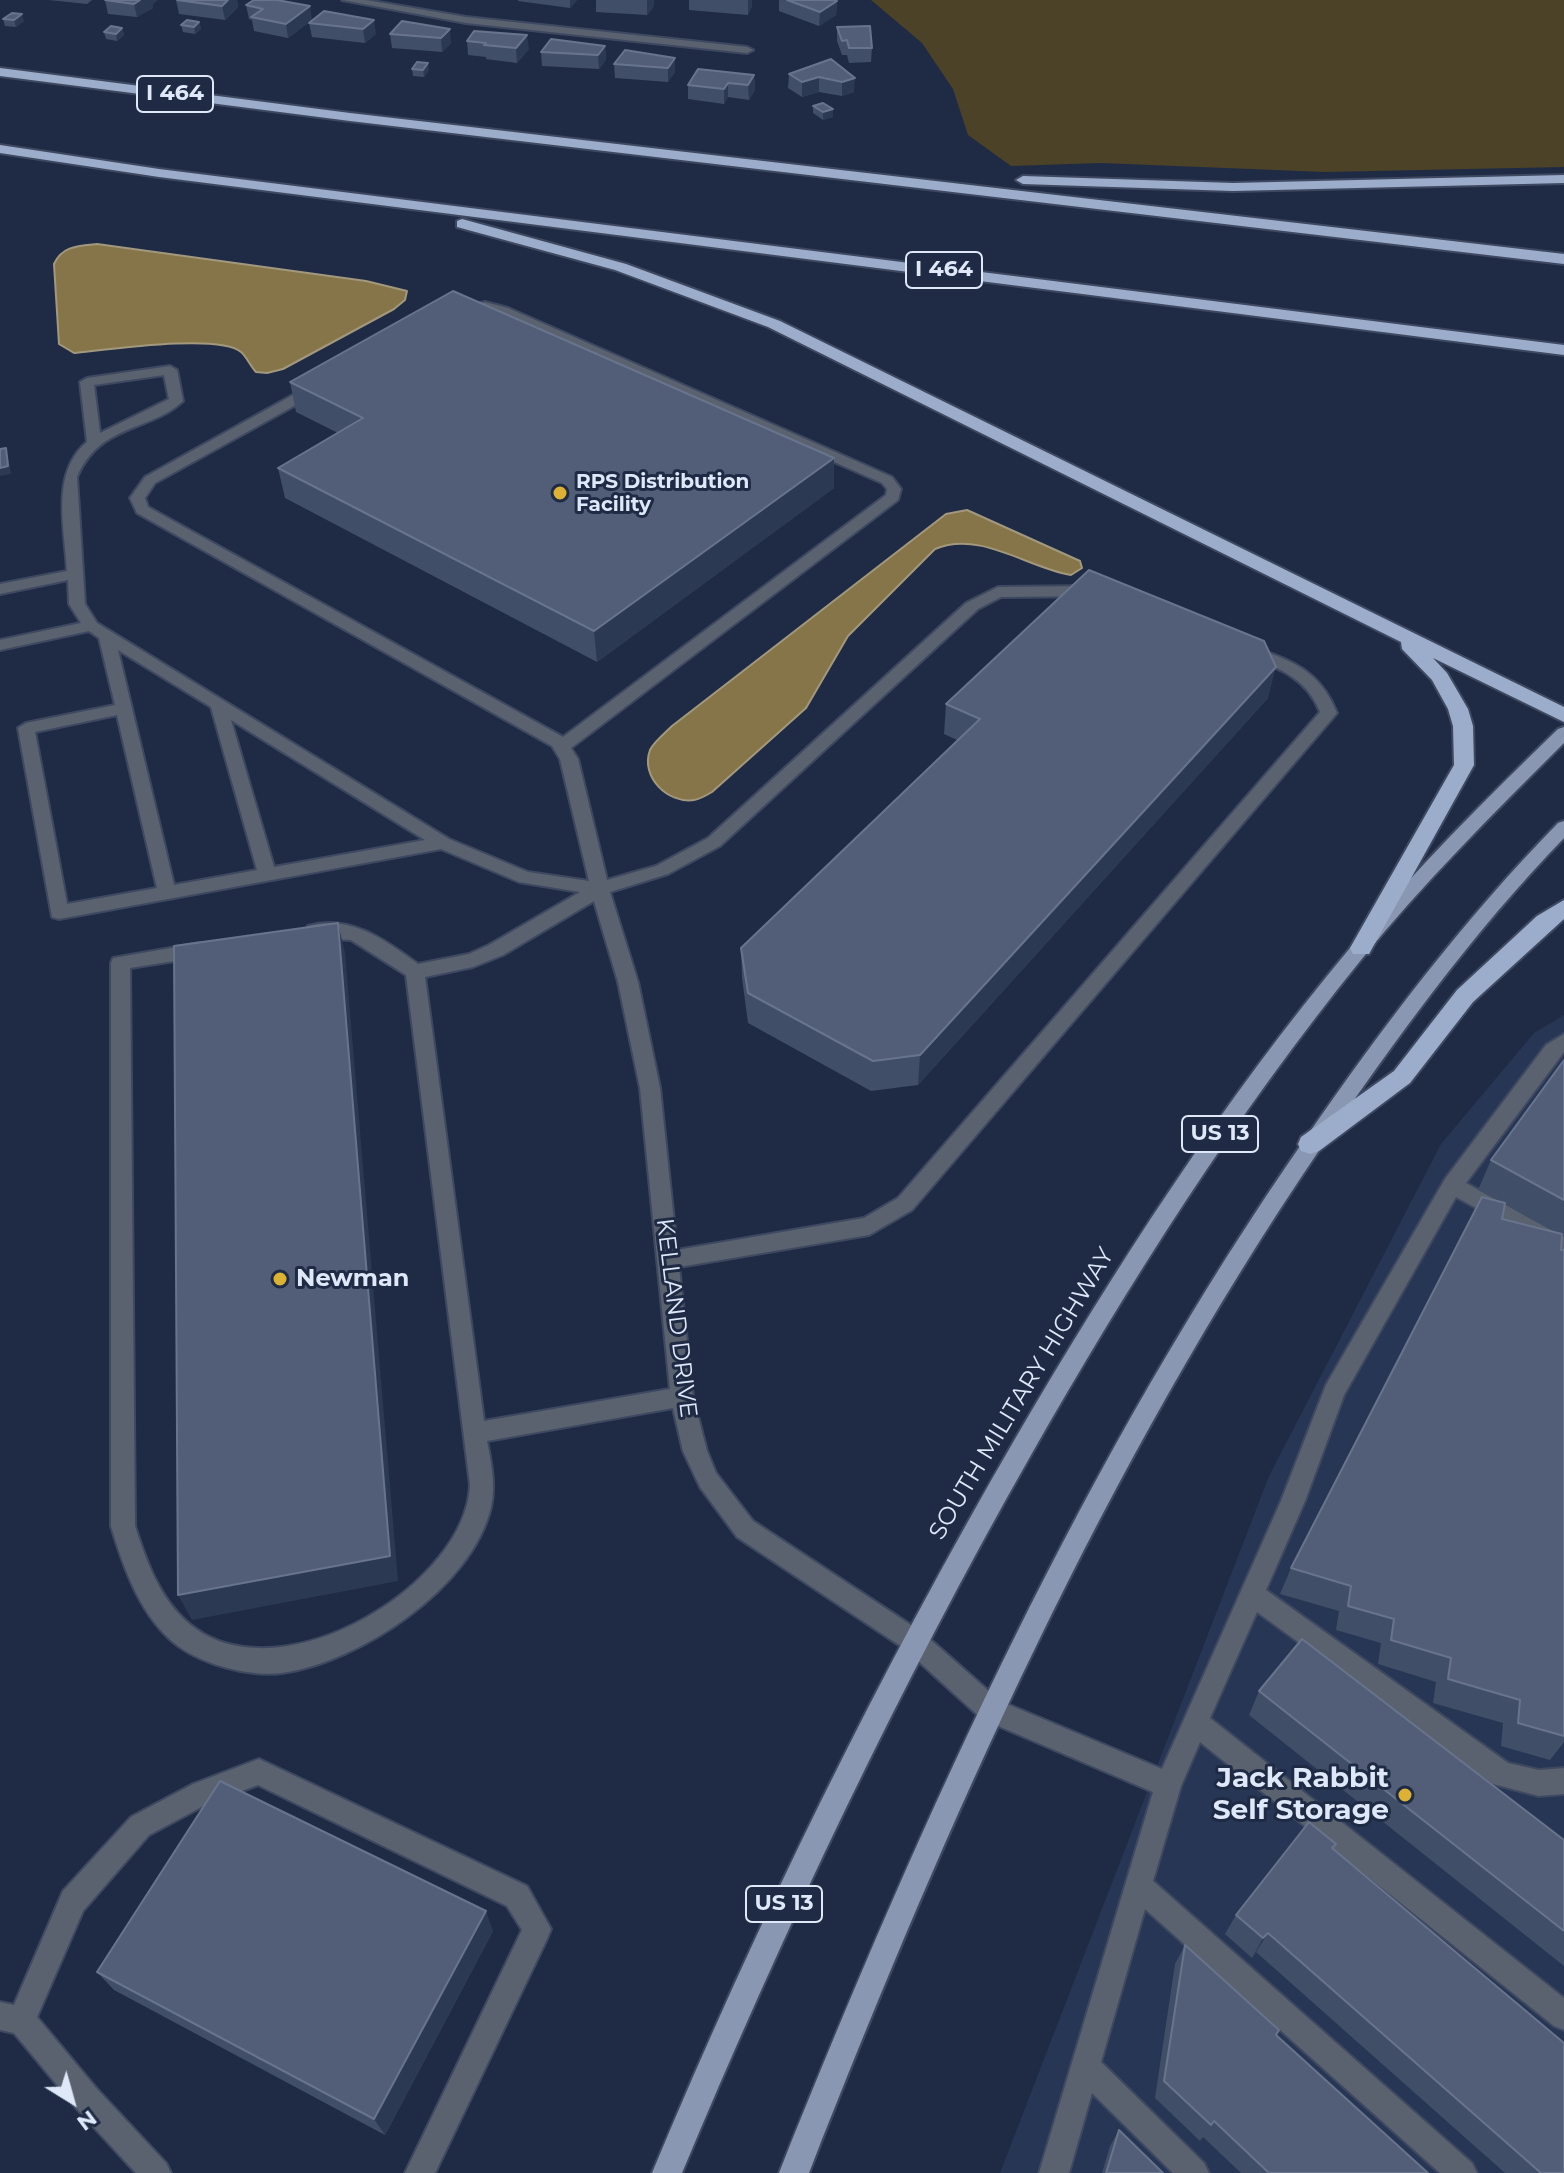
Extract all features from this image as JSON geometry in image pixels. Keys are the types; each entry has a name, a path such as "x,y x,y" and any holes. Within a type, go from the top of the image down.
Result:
{"highway":[{"name":"I 464","path":"0,72 350,117 1564,259"},
{"path":"350,117 915,171 1110,185 1233,187 1564,179"},
{"name":"I 464","path":"0,149 323,194 1564,350"},
{"path":"323,194 589,256 716,299 774,324 1564,715"},
{"path":"1361,948 1459,777 1465,756 1463,726 1458,709 1440,677 1415,649 1381,624"},
{"path":"1310,1144 1402,1077 1465,996 1564,908"}],"main road":[{"name":"SOUTH MILITARY HIGHWAY","path":"667,2173 782,1909 914,1641 974,1531 1110,1298 1238,1107 1361,948 1473,822 1564,733"},
{"path":"794,2173 849,2030 925,1851 991,1710 1110,1474 1174,1360 1247,1239 1310,1144 1409,1007 1564,827"}],"street":[{"path":"347,0 466,20 747,50"},
{"path":"324,383 150,480 137,498 142,510 558,742 561,747 893,497 894,489 887,480 503,311 485,306 458,309 445,316"},
{"path":"94,443 87,382 170,370 176,401 94,443 73,464 70,477 77,604 91,626 443,843 525,878 600,889"},
{"path":"0,589 75,574"},
{"path":"286,936 331,928 361,934 415,972 473,960 496,950 600,889 662,870 714,842 972,606 998,592 1095,591 1109,597"},
{"path":"0,645 91,626"},
{"path":"107,636 167,893"},
{"path":"668,1260 869,1226 905,1204 1329,713 1315,684 1299,670 1226,642"},
{"path":"218,704 267,874"},
{"path":"124,708 26,728 59,912 443,843"},
{"name":"KELLAND DRIVE","path":"561,747 574,776 600,889 628,982 650,1088 682,1397 695,1451 708,1480 745,1529 914,1641 991,1710 1168,1785"},
{"path":"226,945 120,963 123,1526 136,1570 164,1617 187,1638 233,1658 282,1662 332,1648 398,1612 444,1570 476,1516 482,1486 415,972"},
{"path":"1054,2173 1168,1785 1293,1501 1334,1392 1452,1185 1553,1050 1564,1041"},
{"path":"1452,1185 1564,1247"},
{"path":"474,1433 682,1397"},
{"path":"1252,1594 1502,1775 1539,1783 1564,1781"},
{"path":"1195,1722 1564,2016"},
{"path":"156,2173 11,2018 73,1901 140,1826 202,1793 259,1772 517,1896 537,1929 420,2173"},
{"path":"1138,1885 1462,2173"},
{"path":"1085,2067 1194,2173"}],"shaded area":[{"path":"871,0 1564,0 1564,167 1325,172 1101,163 1011,166 968,135 953,89 922,43"},
{"path":"97,244 366,281 407,291 405,300 394,309 283,369 267,373 256,372 241,352 229,346 210,344 161,344 74,353 59,344 54,264 66,250"},
{"path":"967,510 1080,561 1082,568 1071,575 1004,552 969,544 952,544 935,549 848,636 806,708 712,792 684,800 658,787 649,770 650,750 672,726 946,514"},
{"path":"1564,1015 1564,2173 1000,2173 1269,1476 1441,1144 1534,1033"}],"building":[{"path":"105,0 140,0 134,4"},
{"path":"177,0 228,0 222,6"},
{"path":"254,0 277,0 310,6 286,24 251,17 263,9 246,5"},
{"path":"787,0 833,0 837,1 820,12"},
{"path":"324,11 374,20 363,29 309,23"},
{"path":"12,13 22,14 14,20 3,19"},
{"path":"187,20 199,22 194,27 181,25"},
{"path":"402,21 450,29 441,38 390,34"},
{"path":"111,26 122,28 116,34 104,32"},
{"path":"870,26 872,48 849,48 847,40 842,41 837,27"},
{"path":"474,31 527,35 516,48 467,41"},
{"path":"551,39 605,46 598,55 541,52"},
{"path":"625,50 675,58 668,68 614,64"},
{"path":"831,59 855,78 842,82 819,77 802,82 789,74"},
{"path":"417,62 428,63 423,70 412,69"},
{"path":"698,69 754,75 748,85 728,83 724,89 688,85"},
{"path":"823,103 833,109 823,112 813,106"},
{"name":"RPS Distribution Facility","path":"453,291 834,458 594,631 278,468 363,418 290,382"},
{"path":"6,448 8,466 0,468 0,449"},
{"path":"1089,570 1264,641 1276,667 920,1055 873,1061 748,993 741,948 980,719 946,704"},
{"name":"Newman","path":"338,923 390,1556 178,1595 174,946"},
{"path":"1564,1060 1564,1200 1491,1160"},
{"path":"1482,1197 1505,1203 1502,1219 1562,1234 1564,1736 1518,1723 1520,1700 1448,1679 1451,1658 1391,1640 1394,1619 1348,1606 1351,1586 1291,1568"},
{"name":"Jack Rabbit Self Storage","path":"1302,1639 1564,1840 1564,1931 1259,1691"},
{"path":"220,1781 486,1911 374,2119 97,1972"},
{"path":"1309,1822 1336,1844 1332,1848 1564,2043 1564,2173 1541,2173 1268,1933 1263,1938 1236,1915"},
{"path":"1185,1945 1279,2030 1276,2035 1428,2173 1269,2173 1214,2121 1211,2125 1164,2081"},
{"path":"1119,2130 1163,2173 1106,2173"}],"place":[{"name":"RPS Distribution Facility","path":"560,493"},
{"name":"Newman","path":"280,1279"},
{"name":"Jack Rabbit Self Storage","path":"1405,1795"}]}
